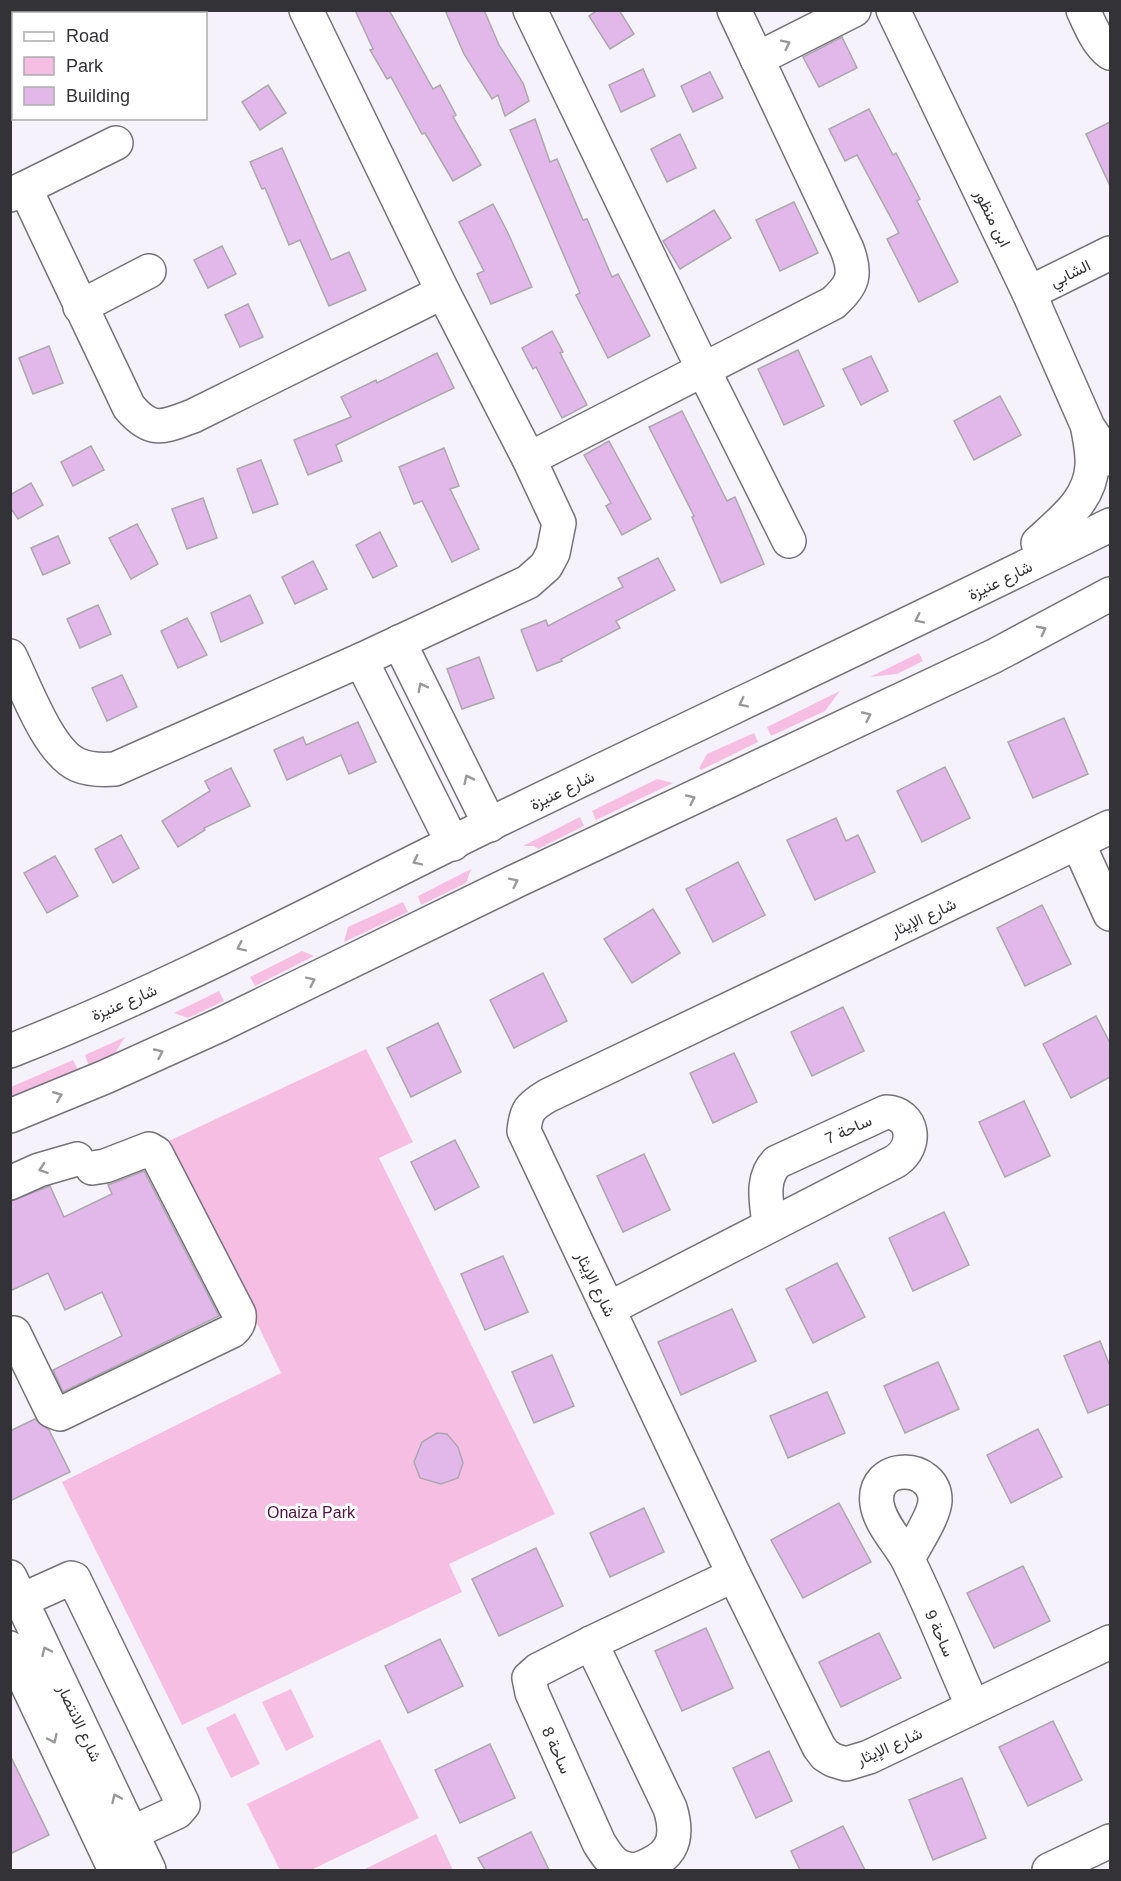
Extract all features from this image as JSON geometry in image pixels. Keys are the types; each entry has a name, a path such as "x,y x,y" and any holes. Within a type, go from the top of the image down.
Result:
{"main road":[{"path":"10,656 50,739 64,756 78,765 97,770 115,769 361,660 528,582 546,566 553,554 559,523 529,459 443,292 306,10"},
{"path":"530,10 703,369 789,541"},
{"path":"757,59 854,10"},
{"name":"ابن منظور","path":"893,10 1029,293 1088,427 1110,459"},
{"path":"1083,10 1094,33 1110,53"},
{"path":"529,459 833,303 845,292 852,280 853,264 847,249 757,59 740,13"},
{"path":"116,143 18,192 80,307 129,407 140,421 153,426 170,424 193,416 443,292"},
{"name":"الشابي","path":"1029,293 1110,253"},
{"path":"80,307 149,271"},
{"name":"ابن منظور","path":"1038,543 1082,501 1093,465 1088,427"},
{"path":"972,594 1038,543 1110,503"},
{"name":"شارع عنيزة","path":"10,1051 155,989 1110,525"},
{"path":"10,1116 105,1077 220,1025 518,880 994,656 1110,594"},
{"path":"399,642 490,825"},
{"path":"361,660 453,844"},
{"path":"412,760 449,742"},
{"name":"شارع الإيثار","path":"1110,827 557,1091 529,1109 525,1116 524,1131 734,1575 810,1731 825,1755 846,1764 859,1761 1110,1642"},
{"path":"1078,843 1110,914"},
{"path":"10,1183 39,1170 84,1163 105,1166 149,1149 156,1153 240,1320 232,1331 60,1414 52,1411 14,1333"},
{"path":"608,1309 770,1225"},
{"name":"ساحة 9","path":"908,1559 973,1707"},
{"name":"ساحة 8","path":"591,1643 670,1808 675,1825 674,1839 666,1853 653,1865 635,1870 622,1870 609,1858 599,1843 529,1686 529,1678 533,1673 591,1643 734,1575"},
{"path":"16,1588 74,1579 183,1805 181,1809 132,1833 98,1833"},
{"name":"شارع الانتصار","path":"16,1588 149,1870"},
{"name":"شارع الانتصار","path":"10,1648 116,1870"},
{"path":"1049,1870 1110,1841"}],"green space":[{"path":"919,653 923,661 897,674 870,677"},
{"path":"840,691 825,711 771,736 767,727"},
{"path":"754,733 758,742 701,770 699,768 707,754"},
{"path":"657,779 673,783 596,820 592,811"},
{"path":"580,817 584,826 538,849 534,846 523,846"},
{"path":"471,869 466,883 421,905 418,896"},
{"path":"403,902 408,912 344,942 348,927"},
{"path":"302,951 314,956 255,986 250,977"},
{"path":"219,991 224,1001 188,1018 174,1013"},
{"path":"125,1037 113,1056 89,1066 85,1055"},
{"name":"Onaiza Park","path":"366,1049 413,1142 379,1158 555,1514 449,1564 462,1592 182,1725 62,1482 281,1373 169,1141"},
{"path":"73,1060 78,1070 11,1099 11,1087"},
{"path":"291,1689 314,1737 286,1751 262,1702"},
{"path":"235,1713 260,1764 231,1778 206,1728"},
{"path":"380,1739 419,1818 311,1870 280,1870 247,1804"},
{"path":"436,1834 453,1870 363,1870"}],"building":[{"path":"355,10 389,10 433,89 440,85 456,115 453,117 481,165 453,181 425,133 422,134 391,77 387,79 370,50 373,49"},
{"path":"445,10 484,10 499,45 523,83 529,101 505,116 498,95 492,99 464,54"},
{"path":"598,10 619,10 634,34 610,49 589,16"},
{"path":"842,37 857,68 819,87 803,57"},
{"path":"643,69 655,96 621,112 609,85"},
{"path":"710,72 723,98 693,112 681,86"},
{"path":"268,85 286,113 260,130 242,102"},
{"path":"869,109 920,199 917,201 958,282 919,302 887,239 899,233 857,155 845,161 829,129"},
{"path":"535,119 550,162 557,159 583,220 587,219 612,277 618,274 650,336 608,358 576,295 580,293 510,130"},
{"path":"1110,122 1110,186 1086,134"},
{"path":"680,134 696,168 667,182 651,149"},
{"path":"282,148 331,260 349,252 366,290 329,306 300,240 289,245 265,188 262,189 250,162"},
{"path":"794,202 818,253 780,271 756,220"},
{"path":"493,204 532,287 491,304 477,274 484,271 459,222"},
{"path":"714,210 731,238 680,269 663,241"},
{"path":"222,246 236,274 208,288 194,260"},
{"path":"248,304 263,337 240,347 225,315"},
{"path":"552,331 563,352 560,353 587,405 562,418 536,367 533,369 522,348"},
{"path":"49,346 63,383 33,394 19,358"},
{"path":"798,350 824,406 784,425 758,369"},
{"path":"437,353 454,388 336,445 342,461 308,475 294,440 351,417 341,397 376,380 377,383"},
{"path":"871,356 888,391 861,405 843,369"},
{"path":"1000,396 1021,435 974,460 954,421"},
{"path":"682,411 727,501 735,497 764,564 721,583 692,517 694,516 649,427"},
{"path":"609,441 651,519 622,535 606,506 611,503 584,455"},
{"path":"91,446 104,470 73,486 61,462"},
{"path":"444,448 459,486 450,489 479,549 452,562 422,501 414,504 399,467"},
{"path":"261,460 278,504 253,513 237,469"},
{"path":"31,483 43,505 18,519 10,507 10,495"},
{"path":"203,498 217,538 187,549 172,509"},
{"path":"137,524 158,564 131,579 109,538"},
{"path":"380,532 397,566 373,578 356,545"},
{"path":"58,536 70,563 43,575 31,548"},
{"path":"658,558 675,590 616,621 620,628 561,659 562,661 537,671 521,630 546,620 548,626 623,587 618,578"},
{"path":"313,561 327,589 295,604 282,577"},
{"path":"250,595 263,623 221,642 211,613"},
{"path":"98,605 111,634 80,648 67,619"},
{"path":"187,618 207,655 178,668 161,631"},
{"path":"479,657 494,698 462,709 447,669"},
{"path":"122,675 137,707 107,721 92,688"},
{"path":"1064,718 1088,774 1033,798 1008,742"},
{"path":"358,722 376,762 349,774 341,755 287,780 274,750 303,737 306,745"},
{"path":"945,767 970,818 922,842 897,791"},
{"path":"231,768 250,806 204,828 205,830 178,847 162,821 210,791 205,781"},
{"path":"836,818 846,841 858,835 875,872 815,900 787,840"},
{"path":"121,835 139,868 113,883 95,849"},
{"path":"55,856 78,896 47,913 24,873"},
{"path":"738,862 765,915 713,942 686,889"},
{"path":"1042,905 1071,964 1025,986 997,928"},
{"path":"653,909 680,953 632,983 604,939"},
{"path":"543,973 567,1021 514,1048 490,1000"},
{"path":"843,1007 864,1051 812,1076 791,1032"},
{"path":"1096,1016 1110,1043 1110,1077 1071,1098 1043,1044"},
{"path":"438,1023 461,1072 411,1097 387,1048"},
{"path":"734,1053 757,1102 713,1123 690,1073"},
{"path":"1024,1101 1050,1156 1005,1177 979,1122"},
{"path":"455,1140 479,1187 435,1210 411,1162"},
{"path":"644,1154 670,1210 623,1232 597,1176"},
{"path":"144,1171 219,1316 63,1392 53,1370 122,1336 102,1292 65,1310 48,1273 10,1291 10,1201 50,1186 64,1217 112,1194 108,1185"},
{"path":"944,1212 969,1265 913,1291 889,1238"},
{"path":"503,1256 528,1312 485,1330 461,1274"},
{"path":"837,1263 865,1317 813,1343 786,1289"},
{"path":"732,1309 756,1361 681,1395 658,1342"},
{"path":"1100,1341 1110,1366 1110,1404 1088,1413 1064,1356"},
{"path":"552,1355 574,1406 534,1423 512,1372"},
{"path":"938,1362 959,1409 905,1433 884,1386"},
{"path":"827,1392 845,1433 788,1458 770,1416"},
{"path":"35,1419 49,1430 70,1472 10,1501 10,1431"},
{"path":"1038,1429 1062,1477 1011,1503 987,1455"},
{"path":"437,1433 447,1434 458,1447 463,1463 458,1478 441,1484 420,1478 414,1462 422,1442"},
{"path":"839,1503 871,1562 803,1598 771,1540"},
{"path":"644,1508 664,1552 610,1577 590,1533"},
{"path":"536,1548 563,1606 499,1636 472,1579"},
{"path":"1023,1566 1050,1621 994,1648 967,1593"},
{"path":"706,1628 733,1688 682,1711 655,1651"},
{"path":"879,1633 901,1678 841,1707 819,1662"},
{"path":"440,1639 463,1686 408,1713 385,1666"},
{"path":"1053,1721 1082,1780 1028,1806 999,1747"},
{"path":"490,1744 515,1798 460,1823 435,1770"},
{"path":"769,1751 792,1801 756,1818 733,1768"},
{"path":"10,1755 49,1835 10,1854"},
{"path":"962,1778 986,1838 933,1860 909,1800"},
{"path":"843,1826 865,1870 800,1870 791,1851"},
{"path":"531,1832 549,1870 485,1870 478,1858"}]}
